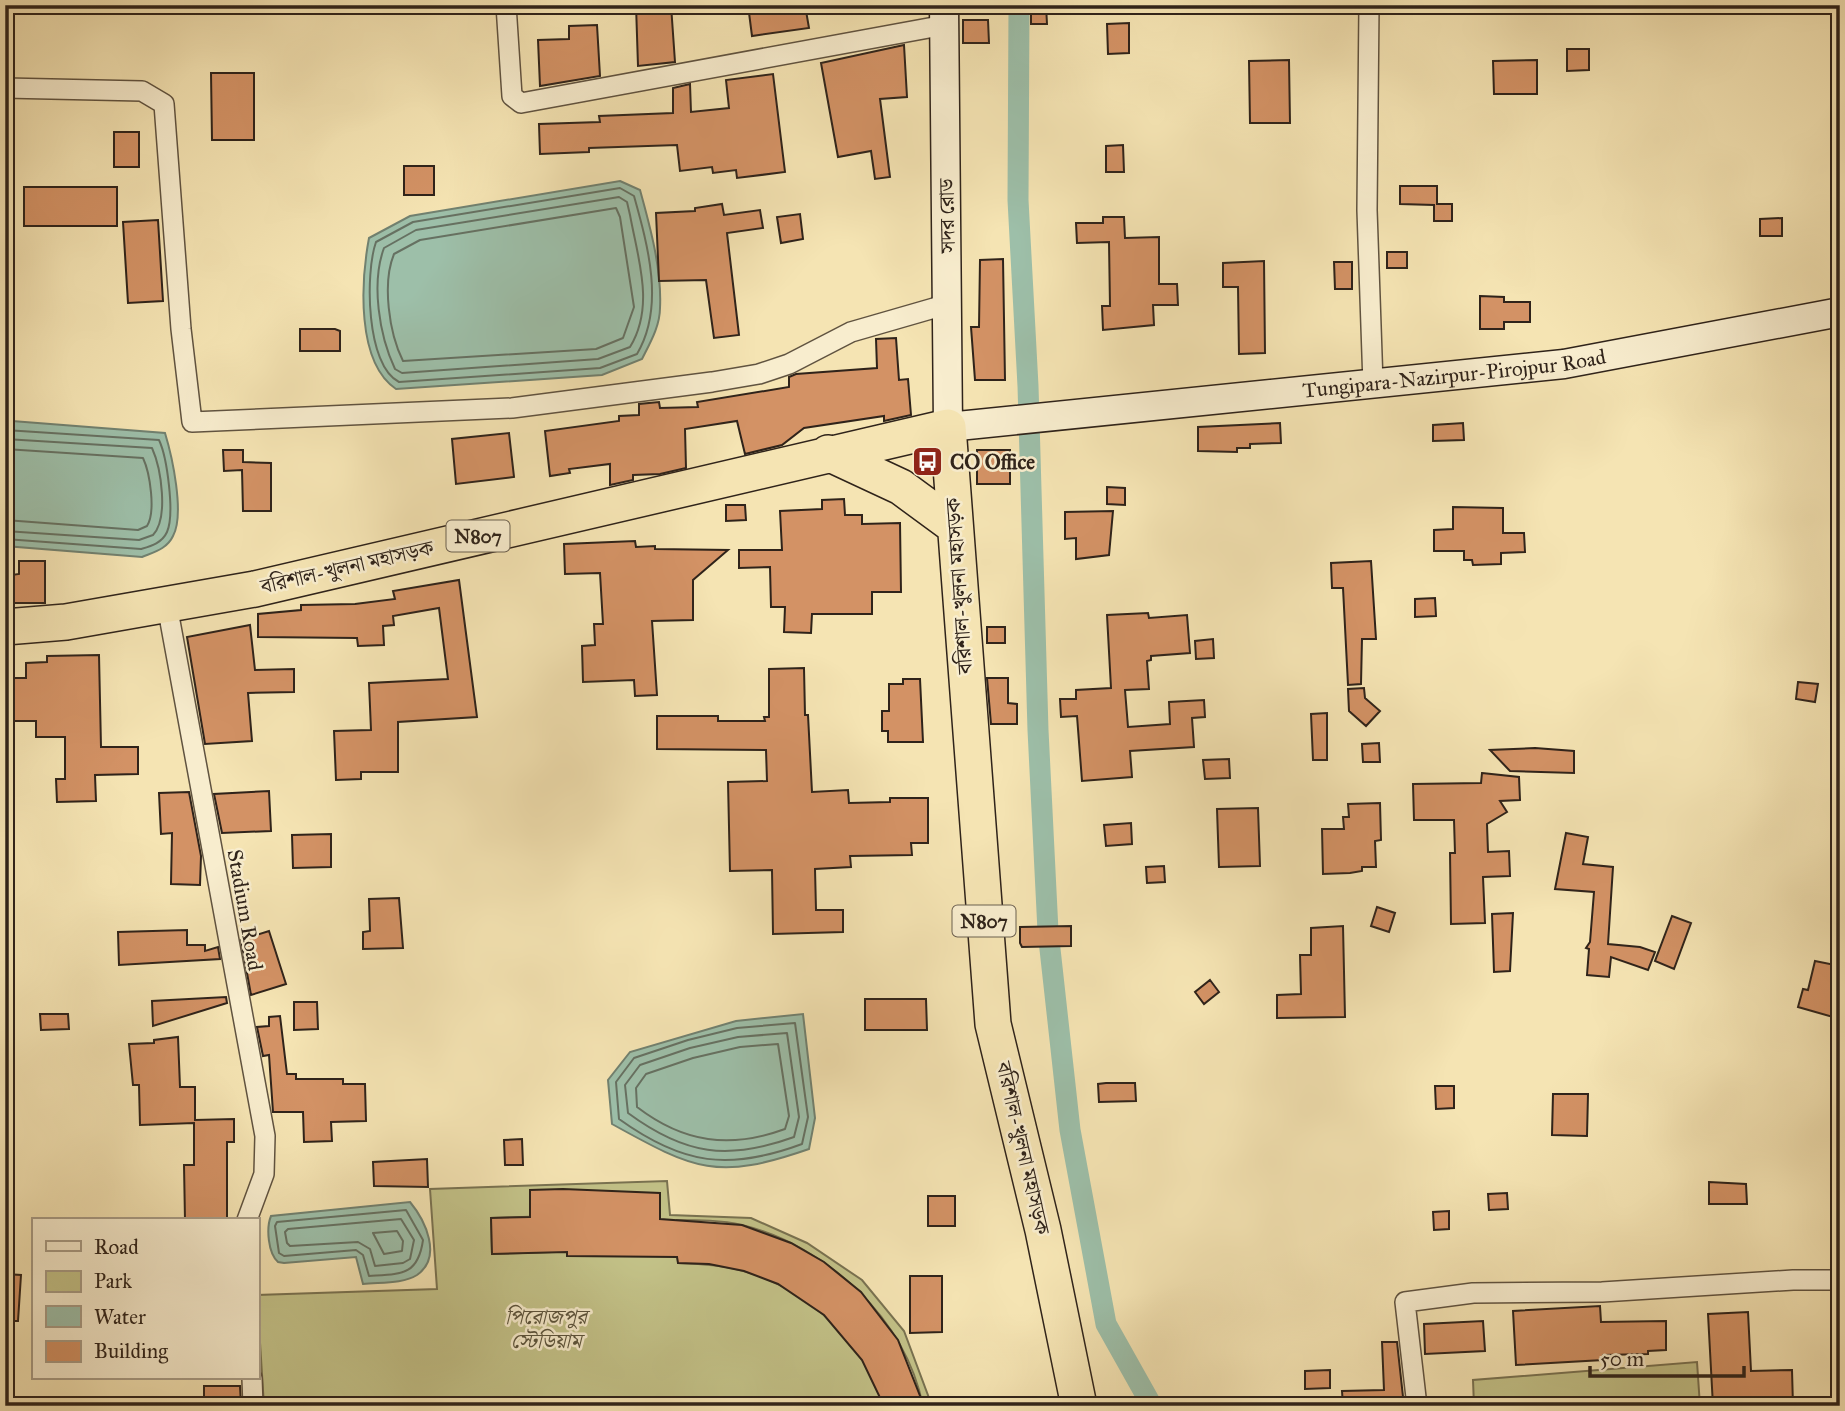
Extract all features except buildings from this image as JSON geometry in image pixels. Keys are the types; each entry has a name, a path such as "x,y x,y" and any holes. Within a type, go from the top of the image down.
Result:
{"highway":[{"name":"বরিশাল-খুলনা মহাসড়ক","path":"5,626 66,622 255,589 948,427 993,1024 1043,1230 1079,1406"},
{"path":"828,453 901,487 954,526"}],"main road":[{"name":"সদর রোড","path":"944,15 948,427"},
{"name":"Tungipara-Nazirpur-Pirojpur Road","path":"948,427 994,420 1067,416 1564,364 1840,312"}],"street":[{"path":"506,5 512,96 521,103 944,15"},
{"path":"1369,5 1367,210 1373,384"},
{"path":"5,88 142,91 164,104 181,329 192,422 512,408 712,382 769,371 851,332 948,304"},
{"name":"Stadium Road","path":"167,605 265,1136 264,1174 248,1218"},
{"path":"1417,1406 1405,1302 1473,1293 1602,1292 1793,1280 1840,1280"},
{"path":"252,1380 253,1406"}],"green space":[{"name":"পিরোজপুর স্টেডিয়াম","path":"667,1181 670,1215 751,1218 807,1243 862,1280 904,1331 932,1406 923,1406 914,1374 899,1344 880,1316 858,1290 832,1268 773,1235 742,1225 718,1221 677,1220 678,1263 721,1266 747,1272 792,1292 832,1322 849,1341 864,1361 884,1406 264,1406 259,1295 437,1289 430,1189","holes":["550,1216 551,1252 492,1254 491,1218"]},
{"path":"1697,1362 1700,1406 1474,1406 1473,1380"}],"water":[{"path":"620,181 640,190 659,279 658,321 642,359 602,375 396,389 383,377 374,360 364,320 364,276 369,238 410,216"},
{"path":"12,421 165,433 178,500 176,526 167,544 142,557 5,546 5,424"},
{"path":"803,1014 815,1118 809,1149 751,1165 707,1166 665,1152 612,1124 608,1080 630,1052 736,1021"},
{"path":"410,1202 426,1228 430,1249 425,1267 411,1278 363,1284 356,1257 284,1263 278,1262 272,1253 268,1233 271,1216"}],"waterway":[{"path":"1019,5 1018,200 1028,386 1038,730 1048,931 1070,1130 1106,1324 1152,1406"}],"place":[{"name":"CO Office","path":"927,462"}]}
